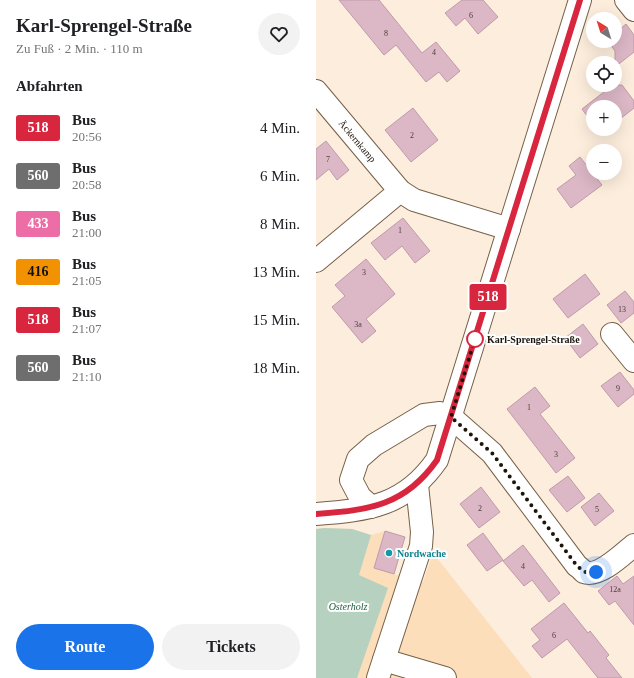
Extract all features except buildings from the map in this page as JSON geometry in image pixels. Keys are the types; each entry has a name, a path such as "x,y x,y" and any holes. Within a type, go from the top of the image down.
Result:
{"street":[{"path":"317,514 371,507 398,498 416,486 437,460 580,0"},
{"path":"626,0 634,10"},
{"name":"Äckernkamp","path":"316,91 400,191 414,200 509,229"},
{"path":"316,261 400,191"},
{"path":"612,334 634,360"},
{"path":"371,507 360,497 351,480 358,459 374,445 424,415 440,413 451,417 492,453 577,566 585,572 596,572 608,566 634,545"},
{"path":"416,486 422,532 421,546 381,669 445,678"}],"shaded area":[{"path":"316,529 352,529 371,535 385,531 405,537 394,574 423,582 433,553 532,678 316,678"}],"green space":[{"name":"Osterholz","path":"316,529 352,529 371,535 359,575 388,588 357,678 316,678"}],"bus line":[{"name":"518","path":"316,514 371,507 398,498 416,486 437,460 445,439 580,0"}],"place":[{"name":"Karl-Sprengel-Straße","path":"475,339"},
{"name":"Nordwache","path":"389,553"}],"route":[{"path":"475,339 451,417 492,453 577,566 585,572 596,572"}]}
